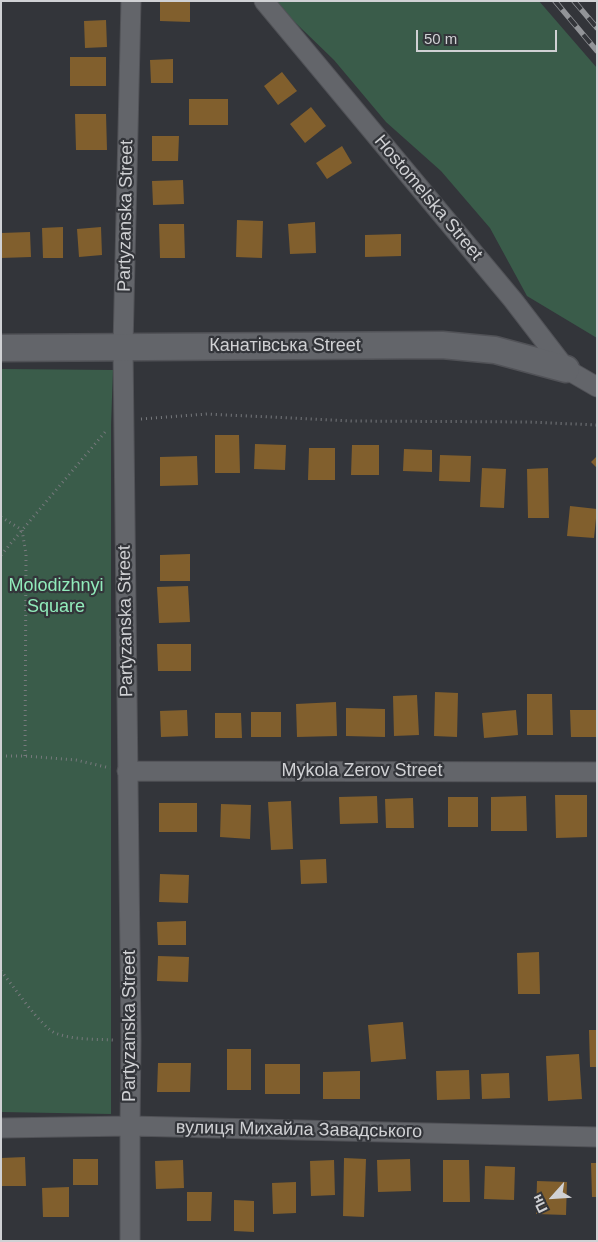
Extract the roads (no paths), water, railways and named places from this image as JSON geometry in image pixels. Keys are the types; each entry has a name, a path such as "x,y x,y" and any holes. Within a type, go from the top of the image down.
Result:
{"street":[{"name":"Partyzanska Street","path":"130,1241 131,1041 123,347 131,1"},
{"name":"Hostomelska Street","path":"264,1 513,300 566,369 597,387"},
{"name":"Канатівська Street","path":"1,348 442,345 495,350 566,369"},
{"name":"Mykola Zerov Street","path":"127,771 597,772"},
{"name":"вулиця Михайла Завадського","path":"1,1128 130,1126 597,1136"}],"railway":[{"path":"555,1 597,51"},
{"path":"574,1 597,28"}],"park label":[{"name":"Molodіzhnyi Square","path":"56,596"}]}
